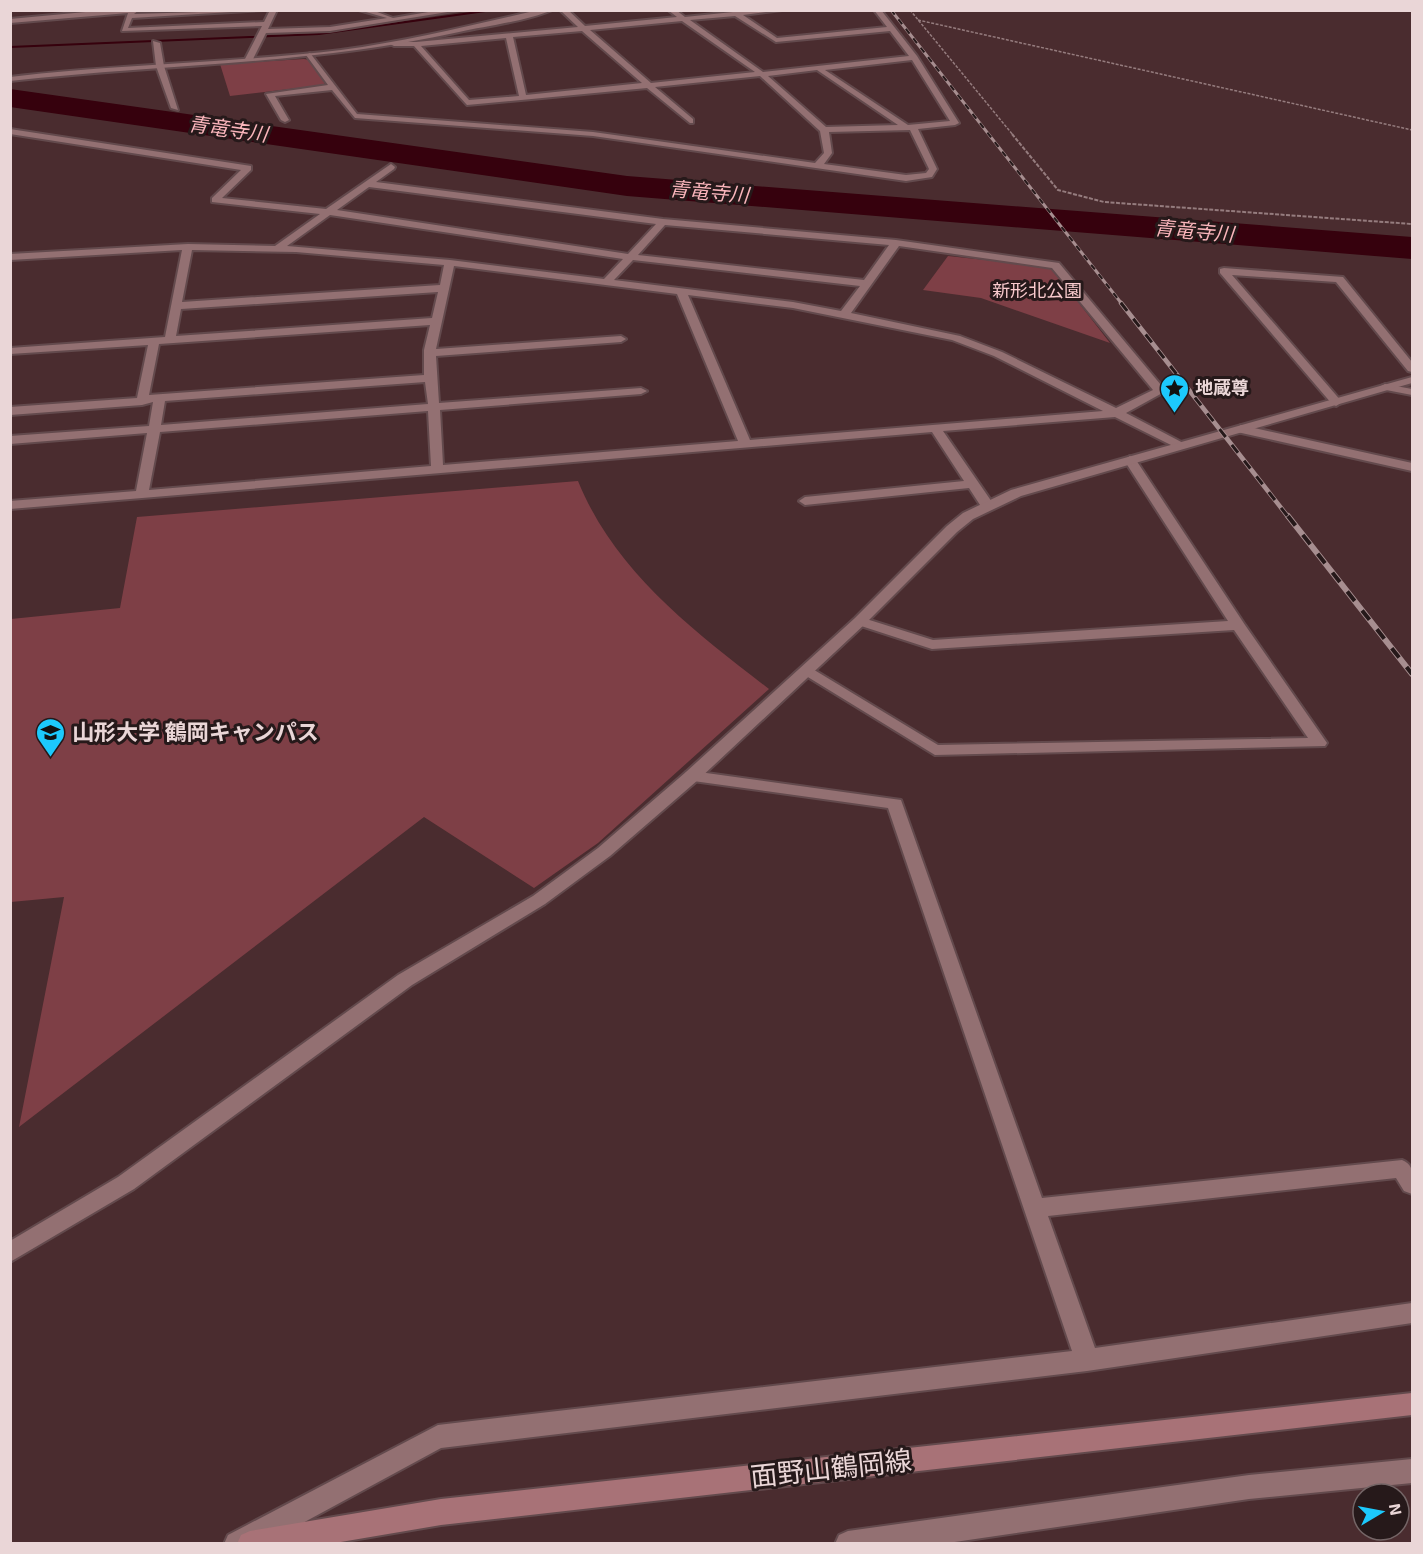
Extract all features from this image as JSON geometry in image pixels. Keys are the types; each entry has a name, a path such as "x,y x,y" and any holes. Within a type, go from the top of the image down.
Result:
{"main road":[{"name":"面野山鶴岡線","path":"250,1544 441,1512 1413,1404"}],"street":[{"path":"86,10 100,14"},
{"path":"10,21 133,12 260,10"},
{"path":"249,59 274,10"},
{"path":"362,10 396,18"},
{"path":"133,12 124,30 330,29 457,10"},
{"path":"10,79 70,72 310,56 394,44 549,10"},
{"path":"563,10 690,121"},
{"path":"671,10 762,74 825,130 828,153 819,165"},
{"path":"394,44 509,36 779,10"},
{"path":"825,130 955,123 914,58 877,10"},
{"path":"736,15 776,40 892,29"},
{"path":"509,36 523,97"},
{"path":"156,43 160,66 175,108"},
{"path":"416,44 467,103 914,58"},
{"path":"310,56 355,116 593,134 672,147 906,178 929,175 933,169 909,127 818,68"},
{"path":"285,120 270,94 334,87"},
{"path":"10,131 248,168 215,200 329,212 630,257 865,283"},
{"path":"278,248 391,167"},
{"path":"10,505 1116,413 1160,392 1056,265 896,243 663,222 369,184"},
{"path":"606,282 663,222"},
{"path":"844,315 896,243"},
{"path":"170,340 188,247"},
{"path":"10,257 188,247 278,248 450,262 793,305 957,338 998,354 1181,445"},
{"path":"436,470 430,352 450,262"},
{"path":"1336,402 1224,271 1339,279 1413,369"},
{"path":"177,306 445,288"},
{"path":"681,292 746,443"},
{"path":"10,351 438,321"},
{"path":"430,352 621,339"},
{"path":"142,399 154,341"},
{"path":"10,411 430,378"},
{"path":"10,1253 126,1183 405,980 539,900 604,852 692,776 806,671 860,621 952,528 968,516 1016,493 1413,380"},
{"path":"1385,387 1413,392"},
{"path":"10,440 640,391"},
{"path":"142,494 160,398"},
{"path":"935,428 987,506"},
{"path":"1240,429 1413,468"},
{"path":"806,671 935,750 1320,743 1238,625 1130,460"},
{"path":"806,501 972,484"},
{"path":"860,621 933,645 1238,625"},
{"path":"692,776 895,804 1087,1360"},
{"path":"1035,1208 1402,1169 1413,1185"},
{"path":"237,1544 438,1437 1087,1360 1413,1313"},
{"path":"848,1544 1249,1487 1413,1471"}],"path":[{"path":"910,10 1058,190 1104,202 1413,224"},
{"path":"918,20 1413,130"}],"green space":[{"path":"310,60 325,83 323,85 230,96 220,64"},
{"name":"新形北公園","path":"948,256 1051,267 1110,343 981,298 923,290"},
{"path":"578,481 594,514 613,544 635,572 685,622 769,689 598,843 534,888 424,817 19,1127 64,897 11,902 11,619 120,608 137,517"}],"waterway":[{"path":"10,47 319,34 498,10"},
{"name":"青竜寺川","path":"10,98 627,186 1412,248"}],"railway":[{"path":"891,10 1122,304"},
{"path":"1121,303 1289,518"},
{"path":"1288,516 1412,674"}],"place":[{"name":"地蔵尊","path":"1174,414"},
{"name":"山形大学 鶴岡キャンパス","path":"51,758"}]}
